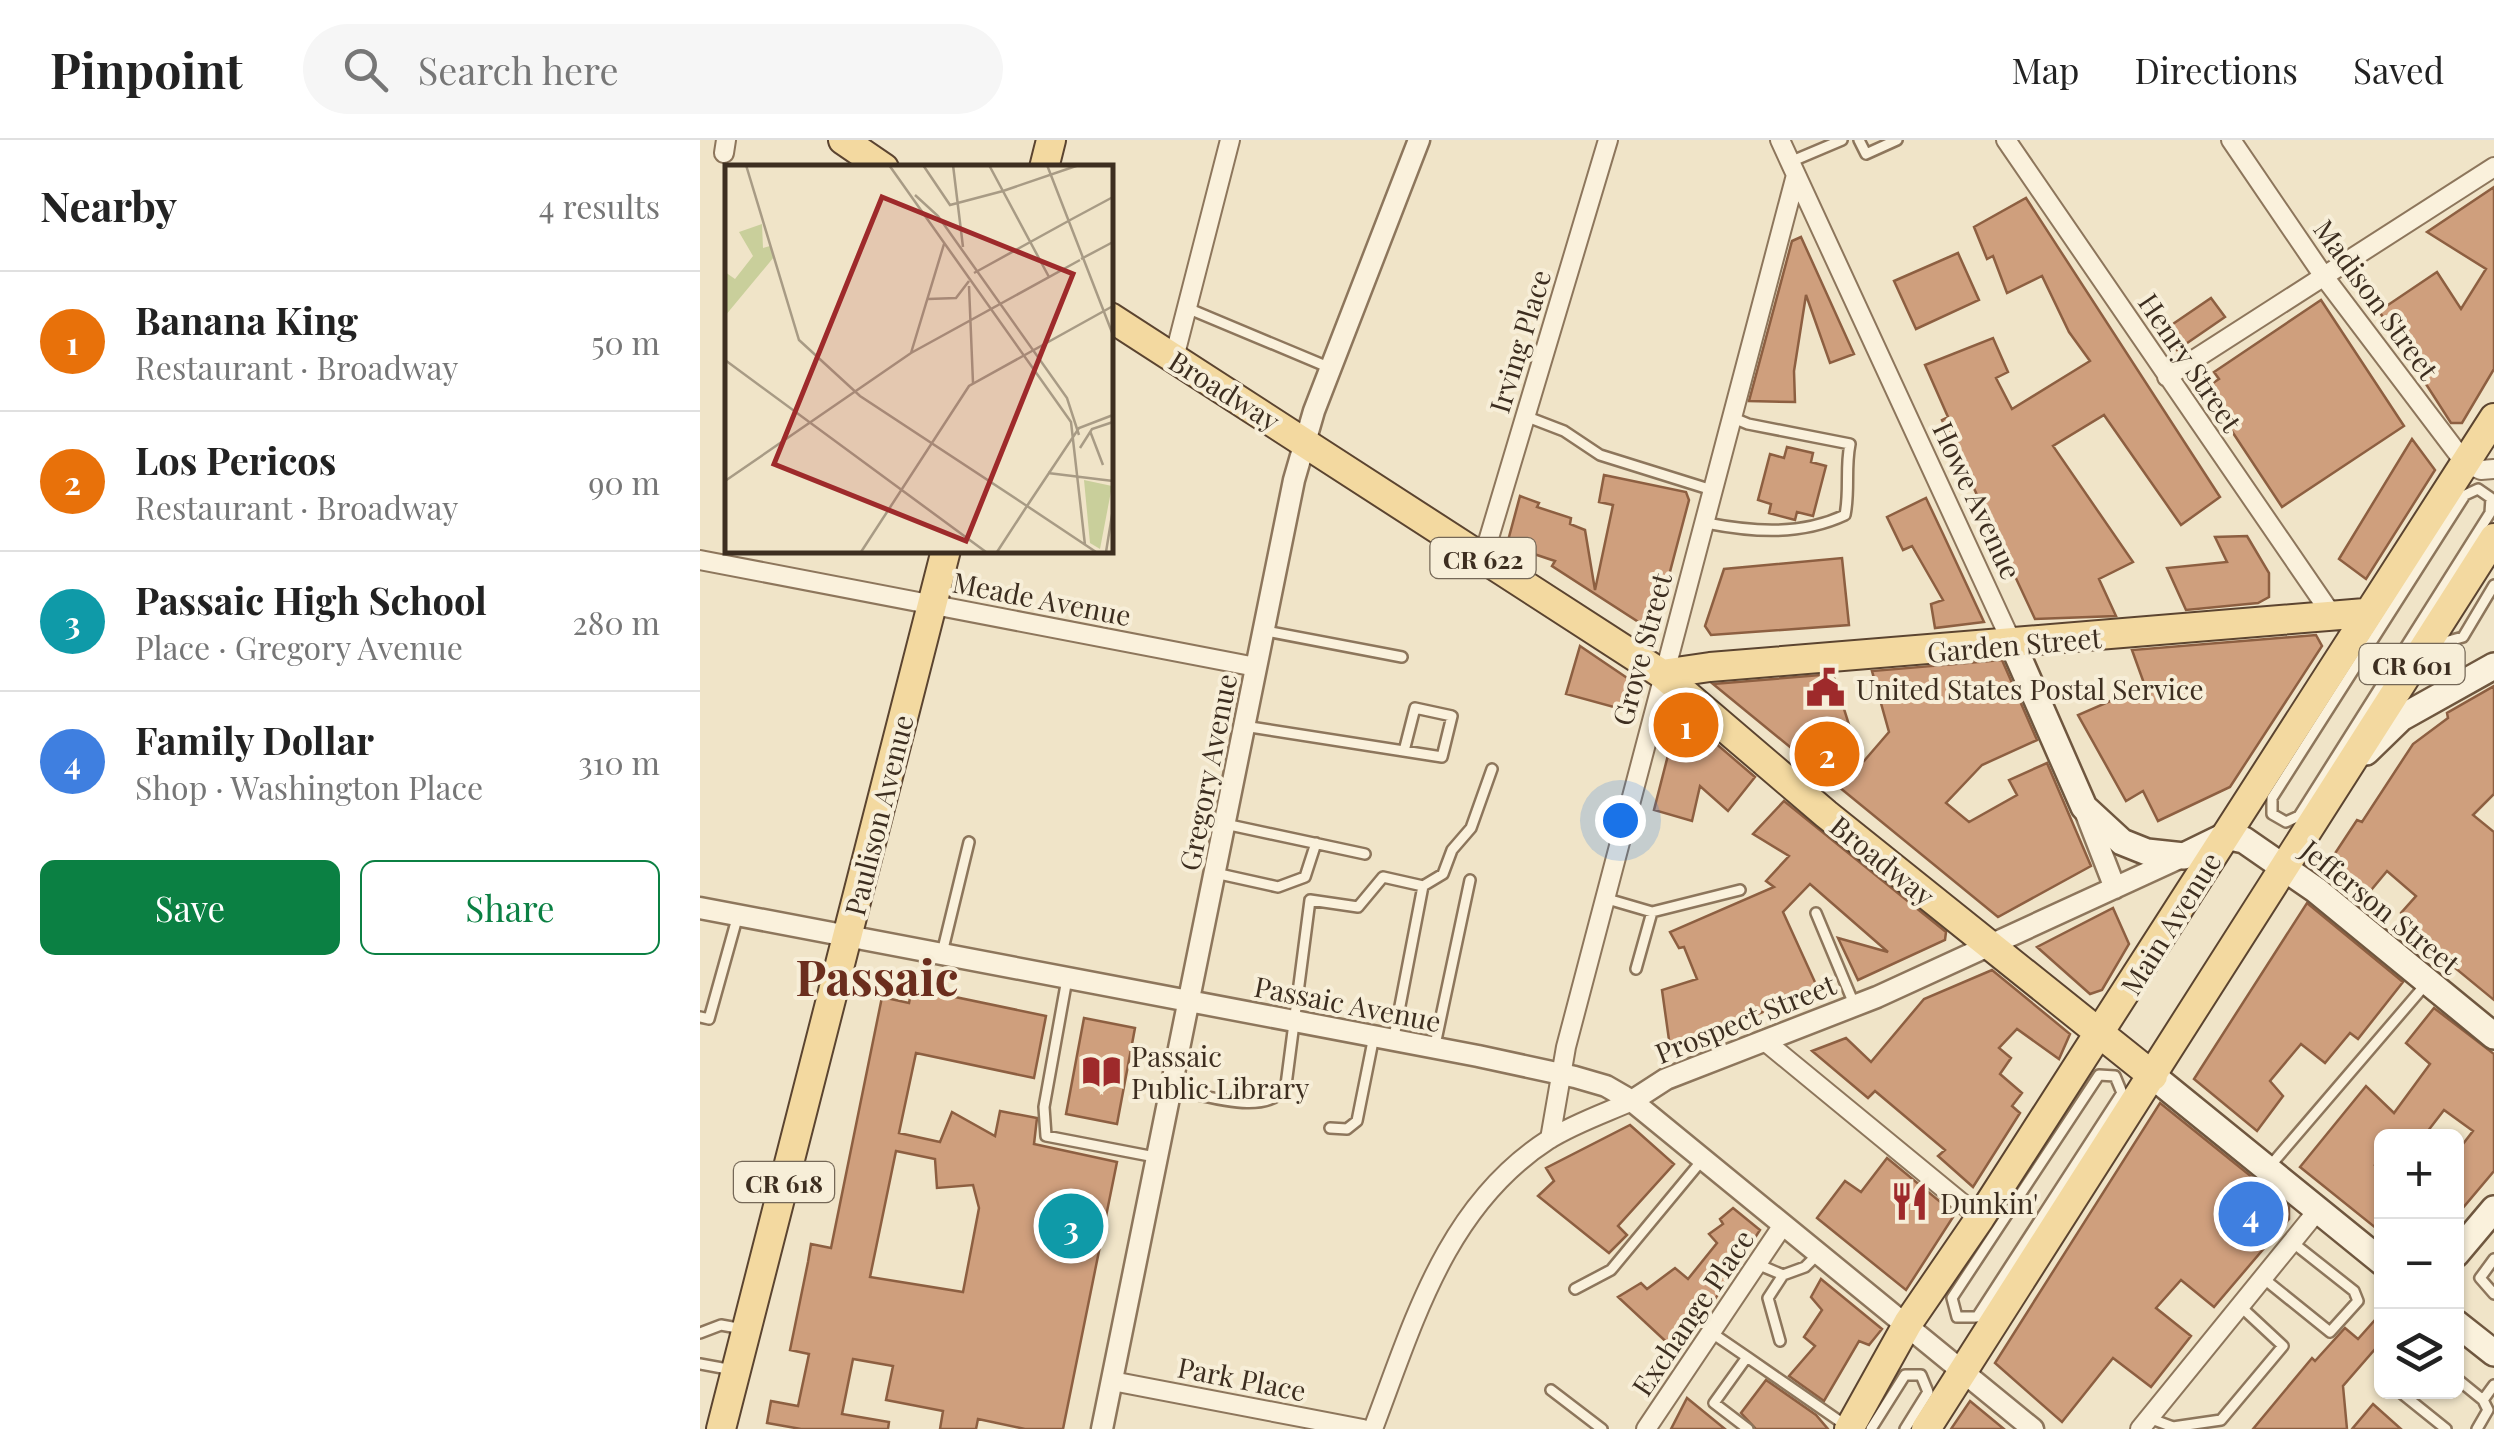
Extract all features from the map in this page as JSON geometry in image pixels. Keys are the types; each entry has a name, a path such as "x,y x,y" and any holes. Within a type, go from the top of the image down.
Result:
{"main road":[{"path":"1045,165 1051,140"},
{"path":"847,141 880,165"},
{"name":"Broadway","path":"1112,318 1306,440 1662,674 2153,1076"},
{"name":"Main Avenue","path":"1850,1429 1890,1380 1908,1323 1951,1280 1980,1218 2077,1088 2100,1033 2224,836 2271,780 2494,418"},
{"name":"CR 601","path":"1927,1416 1963,1370 1993,1308 2118,1115 2153,1076 2286,867 2319,804 2422,649 2446,597 2494,538"},
{"name":"Paulison Avenue","path":"726,1428 746,1330 945,552"},
{"name":"Garden Street","path":"1662,674 1710,666 2013,645 2332,615 2374,618"},
{"name":"Howe Avenue","path":"2013,645 2084,807"},
{"path":"2319,804 2401,718 2494,666"},
{"path":"2084,807 2122,842 2147,852 2184,856"},
{"name":"Prospect Street","path":"2184,856 2224,836"},
{"name":"Jefferson Street","path":"2224,836 2244,840 2286,867 2494,1036"},
{"path":"2153,1076 2374,1256"},
{"path":"2464,1247 2490,1223"},
{"path":"2464,1330 2494,1354"}],"street":[{"path":"1174,358 1230,140"},
{"name":"Gregory Avenue","path":"1102,1429 1256,667 1306,440 1419,140"},
{"name":"Irving Place","path":"1483,558 1608,140"},
{"name":"Howe Avenue","path":"1780,140 2013,645"},
{"name":"Henry Street","path":"2006,140 2332,615"},
{"name":"Madison Street","path":"2231,140 2324,278 2464,463"},
{"path":"2167,377 2494,167"},
{"name":"Grove Street","path":"1550,1138 1604,898 1793,168"},
{"path":"2464,463 2482,470 2494,469"},
{"name":"Meade Avenue","path":"700,560 1256,667"},
{"name":"Howe Avenue","path":"2084,807 2116,888"},
{"name":"Prospect Street","path":"1373,1429 1445,1250 1462,1222 1509,1172 1550,1138 1632,1101 1666,1079 1855,1006 2184,856"},
{"name":"Passaic Avenue","path":"700,908 1384,1038 1606,1086 1632,1101 2033,1429"},
{"path":"1766,1042 1980,1218"},
{"path":"2144,1423 2318,1210"},
{"name":"Exchange Place","path":"1646,1429 1784,1225"},
{"name":"Park Place","path":"1112,1381 1362,1429"}],"lane":[{"path":"1793,168 1842,140"},
{"path":"1859,140 1866,154 1897,140"},
{"path":"1186,308 1331,368"},
{"path":"1525,416 1564,431 1600,455 1712,490"},
{"path":"1703,522 1766,532 1845,514 1849,494 1844,472 1850,444 1748,424 1731,417"},
{"path":"2271,780 2272,814 2292,821 2319,804 2446,597 2490,512 2491,498 2478,489 2465,494 2374,618"},
{"path":"2422,649 2463,637 2494,585"},
{"path":"1264,631 1402,657"},
{"path":"1244,726 1442,757 1452,716 1415,708 1404,751"},
{"path":"1171,1089 1273,1102 1286,1085 1310,900 1358,906 1383,877 1422,886 1444,874 1452,850 1471,828 1492,769"},
{"path":"1225,824 1365,854"},
{"path":"942,953 969,842"},
{"path":"1215,873 1290,886 1305,877 1316,843"},
{"path":"1434,1048 1470,880"},
{"path":"1330,1128 1347,1128 1357,1121 1384,1038 1422,886"},
{"path":"1604,898 1652,912 1740,890"},
{"path":"1636,969 1652,912"},
{"path":"1816,913 1855,1006"},
{"path":"700,1017 709,1019 738,915"},
{"path":"1068,978 1044,1107 1046,1136 1157,1157"},
{"path":"2268,1169 2428,982"},
{"path":"1993,1308 1977,1316 1957,1317 1951,1280 2077,1088 2099,1074 2115,1076 2122,1093 2118,1115"},
{"path":"1574,1288 1612,1270 1703,1159"},
{"path":"2263,1278 2330,1332 2358,1301 2354,1291 2292,1242"},
{"path":"1757,1264 1783,1274 1806,1267 1820,1253"},
{"path":"2494,1259 2480,1278 2494,1294"},
{"path":"1780,1341 1768,1298 1783,1274"},
{"path":"2144,1423 2173,1426 2220,1420 2283,1346 2240,1306"},
{"path":"700,1333 721,1325 746,1330"},
{"path":"1711,1332 1850,1429"},
{"path":"1747,1357 1714,1403 1748,1429"},
{"path":"700,1364 736,1371"},
{"path":"1871,1429 1890,1380 1921,1375 1928,1392 1927,1416 1905,1429"},
{"path":"2464,1385 2483,1400 2488,1410 2476,1429"},
{"path":"2483,1400 2494,1385"},
{"path":"1550,1390 1602,1429"},
{"path":"2409,1399 2446,1429"}],"building":[{"path":"2494,187 2494,369 2462,423 2451,423 2379,311 2437,272 2461,309 2486,269 2427,232"},
{"path":"2026,198 2220,497 2181,525 2104,415 2053,446 2133,562 2099,579 2116,616 2035,619 1942,420 1948,417 1925,365 1993,338 2008,372 1996,378 2012,409 2090,361 2069,332 2042,276 2007,293 1993,256 1987,259 1974,227"},
{"path":"1801,237 1854,354 1830,363 1806,295 1794,371 1795,402 1749,401 1792,241"},
{"path":"1958,253 1979,300 1916,329 1894,281"},
{"path":"2211,298 2225,317 2177,350 2164,330"},
{"path":"2321,300 2404,426 2282,507 2204,389 2219,379 2214,372"},
{"path":"2412,439 2435,470 2366,579 2339,559"},
{"path":"1787,447 1813,453 1811,462 1826,466 1813,516 1797,512 1795,520 1769,513 1771,504 1758,500 1770,454 1784,458"},
{"path":"1604,475 1686,492 1689,500 1654,632 1552,566 1555,561 1528,552 1527,544 1509,537 1520,496 1539,503 1537,507 1571,518 1570,524 1585,530 1595,590 1613,505 1599,502"},
{"path":"1926,498 1984,622 1935,628 1931,604 1943,600 1912,546 1903,550 1887,517"},
{"path":"2247,536 2269,573 2269,597 2258,603 2186,610 2167,568 2227,562 2215,537"},
{"path":"1842,558 1849,625 1711,635 1705,626 1724,569"},
{"path":"2316,635 2322,646 2230,787 2158,821 2143,791 2126,801 2078,715 2145,686 2132,650"},
{"path":"1580,646 1639,686 1632,712 1566,694"},
{"path":"2002,660 2037,740 1982,765 1946,803 1969,822 2017,795 2009,780 2047,763 2091,866 1998,917 1713,684 1833,674 1851,731 1844,742 1864,761 1889,732 1872,671"},
{"path":"2494,686 2494,794 2473,815 2494,832 2494,1000 2403,925 2401,913 2416,896 2387,871 2367,895 2328,864 2357,820 2362,822 2413,744 2448,718 2447,713"},
{"path":"1679,712 1755,777 1728,811 1700,786 1692,821 1654,810"},
{"path":"1784,801 1946,932 1945,940 1858,980 1838,938 1888,952 1810,884 1783,912 1819,991 1670,1047 1662,990 1697,979 1684,947 1679,948 1670,932 1774,887 1766,881 1789,856 1753,834"},
{"path":"2307,903 2403,982 2358,1039 2350,1033 2325,1063 2301,1044 2270,1081 2283,1096 2257,1131 2194,1079"},
{"path":"2113,908 2129,944 2102,990 2090,994 2037,947"},
{"path":"1992,970 2070,1034 2059,1059 2017,1029 1999,1048 2011,1058 2000,1074 2022,1093 2012,1106 2020,1113 1973,1187 1938,1156 1945,1150 1875,1091 1868,1098 1812,1051 1846,1038 1871,1062 1924,999"},
{"path":"912,988 1046,1016 1034,1078 916,1053 899,1133 940,1142 952,1112 995,1136 1000,1111 1037,1118 1034,1144 1117,1162 1063,1429 1025,1429 978,1419 976,1429 940,1429 943,1411 886,1400 893,1366 853,1359 842,1414 889,1422 888,1429 801,1429 767,1423 771,1401 798,1406 809,1354 790,1350 811,1244 831,1248 882,997 909,1003","holes":["896,1151 935,1159 937,1188 973,1185 979,1208 963,1292 870,1277"]},
{"path":"2434,1008 2494,1054 2494,1171 2464,1207 2464,1143 2473,1131 2444,1110 2429,1129 2374,1129 2374,1227 2300,1167 2366,1086 2394,1113 2430,1064 2406,1043"},
{"name":"Passaic Public Library","path":"1084,1018 1135,1028 1117,1124 1066,1114"},
{"path":"2160,1103 2289,1207 2289,1219 2214,1307 2181,1280 2156,1308 2191,1336 2151,1387 2113,1358 2062,1422 1995,1363"},
{"path":"1630,1125 1674,1164 1618,1226 1627,1235 1609,1253 1538,1196 1554,1181 1546,1168"},
{"path":"1887,1158 1955,1214 1906,1290 1817,1218 1845,1181 1861,1192"},
{"path":"1733,1208 1760,1230 1700,1322 1695,1319 1675,1350 1618,1297 1641,1283 1647,1289 1675,1268 1688,1279 1717,1243 1709,1234 1723,1224 1720,1219"},
{"path":"1821,1279 1882,1329 1869,1345 1859,1341 1824,1401 1789,1376 1815,1346 1804,1337 1822,1310 1811,1297"},
{"path":"2374,1321 2374,1350 2343,1386 2347,1429 2253,1429 2312,1358 2315,1361 2345,1328 2358,1339"},
{"path":"1766,1380 1816,1415 1828,1429 1756,1429 1741,1413"},
{"path":"1687,1398 1725,1429 1671,1429"},
{"path":"1970,1401 2004,1429 1951,1429"},
{"path":"2373,1404 2401,1429 2352,1429"}],"place":[{"name":"United States Postal Service","path":"1826,688"},
{"name":"Banana King","path":"1686,725"},
{"name":"Los Pericos","path":"1827,754"},
{"name":"Passaic Public Library","path":"1101,1071"},
{"name":"Dunkin'","path":"1910,1202"},
{"name":"Family Dollar","path":"2251,1214"},
{"name":"Passaic High School","path":"1071,1226"}],"district":[{"name":"Passaic","path":"877,976"}]}
